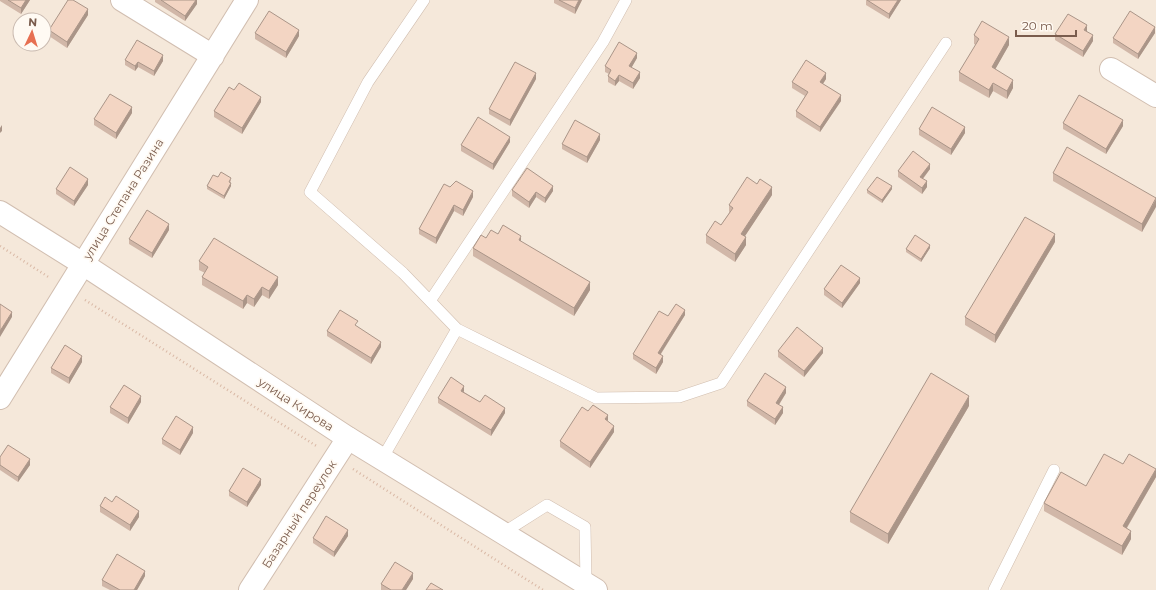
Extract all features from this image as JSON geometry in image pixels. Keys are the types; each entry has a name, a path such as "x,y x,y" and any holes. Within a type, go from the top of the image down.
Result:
{"street":[{"path":"122,0 213,56"},
{"name":"улица Степана Разина","path":"0,398 247,0"},
{"path":"1111,69 1156,96"},
{"name":"улица Кирова","path":"0,212 83,264 348,438 591,587"},
{"name":"Базарный переулок","path":"250,590 348,438"}],"lane":[{"path":"424,0 368,82 310,192 403,273 457,329 596,398 679,397 721,383 946,43"},
{"path":"430,302 603,42 626,0"},
{"path":"382,459 457,329"},
{"path":"994,590 1054,470"},
{"path":"503,533 547,505 585,527 591,587"}],"path":[{"path":"0,246 542,590"}],"shaded area":[{"path":"0,0 1156,0 1156,590 0,590"}],"building":[{"path":"8,0 26,0 21,8"},
{"path":"68,0 73,0 88,9 67,42 52,32 52,25"},
{"path":"161,0 196,0 185,16"},
{"path":"559,0 579,0 575,8"},
{"path":"867,0 898,0 889,14"},
{"path":"269,11 299,30 286,52 255,33"},
{"path":"1130,11 1155,27 1138,54 1113,38"},
{"path":"1068,14 1087,25 1084,30 1093,35 1083,51 1055,34"},
{"path":"982,21 1009,37 992,67 1013,80 1007,91 993,83 989,90 959,72 979,39 974,35"},
{"path":"137,40 163,55 154,71 138,62 135,66 125,60"},
{"path":"619,42 637,53 629,66 640,72 633,83 619,75 615,81 608,76 611,70 605,66"},
{"path":"806,60 826,73 820,82 841,95 820,127 796,111 808,92 792,82"},
{"path":"515,62 536,73 510,120 489,109"},
{"path":"239,83 261,97 242,128 214,111 229,87 234,90"},
{"path":"110,94 132,107 116,133 94,119"},
{"path":"1079,95 1123,120 1106,149 1063,123"},
{"path":"932,107 965,127 951,149 919,129"},
{"path":"478,117 510,137 493,164 461,145"},
{"path":"575,120 600,134 587,157 562,144"},
{"path":"1067,147 1156,198 1142,224 1053,173"},
{"path":"913,151 930,164 920,177 927,181 922,188 898,171"},
{"path":"70,167 88,179 74,201 56,189"},
{"path":"527,168 553,186 545,198 536,192 529,202 512,190"},
{"path":"221,172 231,178 229,182 231,183 224,196 207,186 213,175 218,177"},
{"path":"747,177 757,184 760,179 772,187 741,234 746,237 735,254 706,235 715,221 721,225 733,208 729,205"},
{"path":"877,177 892,186 882,200 867,190"},
{"path":"456,181 473,191 463,210 454,205 436,238 419,229 444,184 450,187"},
{"path":"147,210 169,224 152,253 129,239"},
{"path":"1025,217 1055,234 995,335 965,317"},
{"path":"503,225 521,236 519,240 590,282 574,308 473,248 481,235 486,238 491,230 498,234"},
{"path":"915,235 930,245 921,259 906,249"},
{"path":"214,238 278,277 269,291 262,287 254,299 247,295 243,301 202,277 208,267 199,261"},
{"path":"841,265 860,278 842,303 824,289"},
{"path":"0,304 12,312 0,331"},
{"path":"676,304 685,310 658,353 663,356 656,368 633,354 659,311 668,316"},
{"path":"340,310 358,321 355,325 381,342 371,358 327,331"},
{"path":"797,327 823,348 804,371 778,351"},
{"path":"65,345 82,356 69,378 51,368"},
{"path":"765,373 786,387 776,403 783,407 775,419 747,401"},
{"path":"931,373 969,396 888,534 850,512"},
{"path":"451,377 464,386 461,391 480,402 485,395 505,408 491,430 438,398"},
{"path":"124,385 141,396 128,418 110,407"},
{"path":"593,405 608,415 605,419 614,426 590,462 560,441 582,407 588,411"},
{"path":"176,416 193,427 180,450 162,439"},
{"path":"8,445 30,459 18,477 0,465 0,457"},
{"path":"1104,454 1123,464 1129,454 1156,469 1123,526 1131,531 1122,546 1044,503 1061,472 1086,486"},
{"path":"243,468 261,479 247,502 229,491"},
{"path":"116,496 139,511 130,525 100,506 105,497 112,502"},
{"path":"326,516 348,530 334,552 313,538"},
{"path":"117,554 145,571 134,590 120,590 102,580"},
{"path":"395,562 413,573 402,590 391,590 381,584"},
{"path":"431,583 443,590 426,590"}]}
